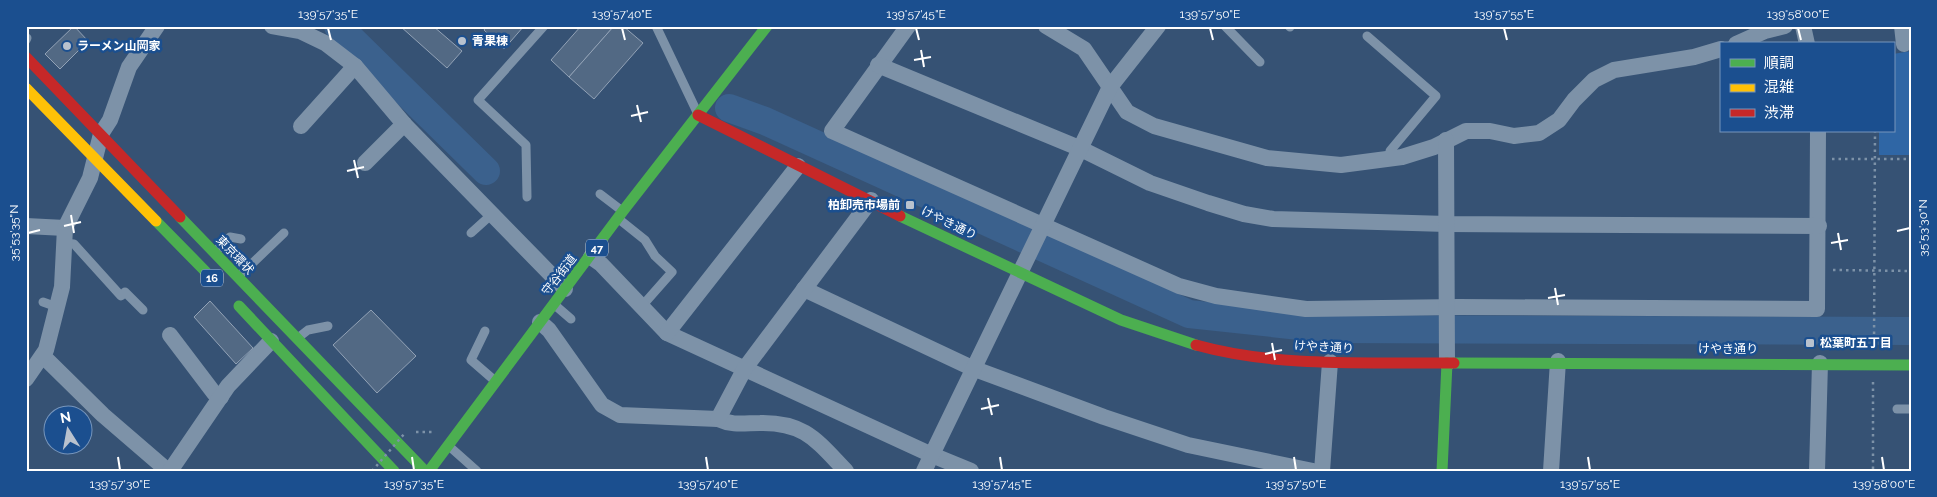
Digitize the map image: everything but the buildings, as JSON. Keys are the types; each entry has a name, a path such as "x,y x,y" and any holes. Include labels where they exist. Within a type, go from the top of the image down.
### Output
{"main road":[{"name":"守谷街道","path":"429,471 621,215 767,26"},
{"name":"東京環状","path":"26,57 424,471"},
{"name":"16","path":"26,88 212,277"},
{"name":"けやき通り","path":"698,115 1018,273 1121,320 1160,335 1208,348 1261,357 1330,362 1447,356 1558,361 1911,365"},
{"name":"16","path":"232,298 394,471"},
{"path":"1442,471 1447,356"}],"street":[{"path":"26,379 43,356 50,305 62,287 64,235 90,178 101,134 110,120 129,68 157,26"},
{"path":"272,26 300,31 325,43 355,66 404,124 565,289"},
{"path":"908,26 832,131 1179,286 1216,296 1306,308 1448,311 1817,310 1819,270 1818,132"},
{"path":"1046,26 1084,49 1127,112 1154,126 1267,158 1342,164 1392,158 1434,147 1466,131 1490,131 1514,136 1539,133 1559,120 1574,100 1594,80 1614,70 1694,57 1720,49"},
{"path":"924,471 1018,273 1110,87 1158,26"},
{"path":"1740,42 1765,31 1785,26"},
{"path":"1803,26 1807,42"},
{"path":"1902,26 1903,44"},
{"path":"878,65 1079,148 1150,183 1244,214 1273,219 1447,224 1819,226"},
{"path":"301,126 355,66"},
{"path":"365,163 404,124"},
{"path":"1446,140 1447,356"},
{"path":"667,332 798,166"},
{"path":"718,418 745,368 871,200"},
{"path":"26,226 46,223 64,235"},
{"path":"591,257 601,264 667,332 932,455 971,471"},
{"path":"804,289 972,368 1104,417 1188,445 1313,471"},
{"path":"540,322 549,330 602,405 628,420 718,418 730,424 763,423 792,426 811,436 846,471"},
{"path":"170,335 214,393 221,397"},
{"path":"43,356 103,415 169,471 228,386 271,341"},
{"path":"1551,471 1558,361"},
{"path":"1322,471 1330,362"},
{"path":"1817,471 1820,363"}],"lane":[{"path":"527,192 526,145 478,100 544,26"},
{"path":"656,26 698,115"},
{"path":"1225,26 1260,62"},
{"path":"1367,36 1436,96 1390,151 1392,158"},
{"path":"600,194 645,240 655,256 672,272 642,306"},
{"path":"472,234 491,214"},
{"path":"237,278 284,233"},
{"path":"64,235 121,296 125,292 142,310"},
{"path":"214,253 230,237 241,239"},
{"path":"554,305 571,320"},
{"path":"296,339 308,330 328,326"},
{"path":"485,331 471,360 496,381"},
{"path":"1897,409 1911,409"},
{"path":"448,445 477,471"}],"path":[{"path":"1873,471 1873,309 1876,232 1875,132"},
{"path":"1818,159 1911,159"},
{"path":"1819,270 1911,270"},
{"path":"372,471 405,433"}],"shaded area":[{"path":"1911,51 1911,155 1879,155 1879,132 1894,132 1894,54"}],"waterway":[{"path":"338,26 486,171"},
{"path":"729,108 765,121 1189,314 1327,329 1911,331"}],"traffic: fast":[{"path":"429,471 623,211 767,26"},
{"path":"900,216 1121,320 1196,345"},
{"path":"180,217 425,471"},
{"path":"156,221 206,272"},
{"path":"239,306 394,471"},
{"path":"1442,471 1447,363"},
{"path":"1454,363 1911,365"}],"traffic: slow":[{"path":"26,88 156,221"}],"traffic: jam":[{"path":"26,57 180,217"},
{"path":"698,115 900,216"},
{"path":"1196,345 1227,352 1291,361 1454,363"}],"place":[{"name":"青果棟","path":"462,41"},
{"name":"ラーメン山岡家","path":"67,46"},
{"name":"柏卸売市場前","path":"910,205"},
{"name":"松葉町五丁目","path":"1810,343"}]}
